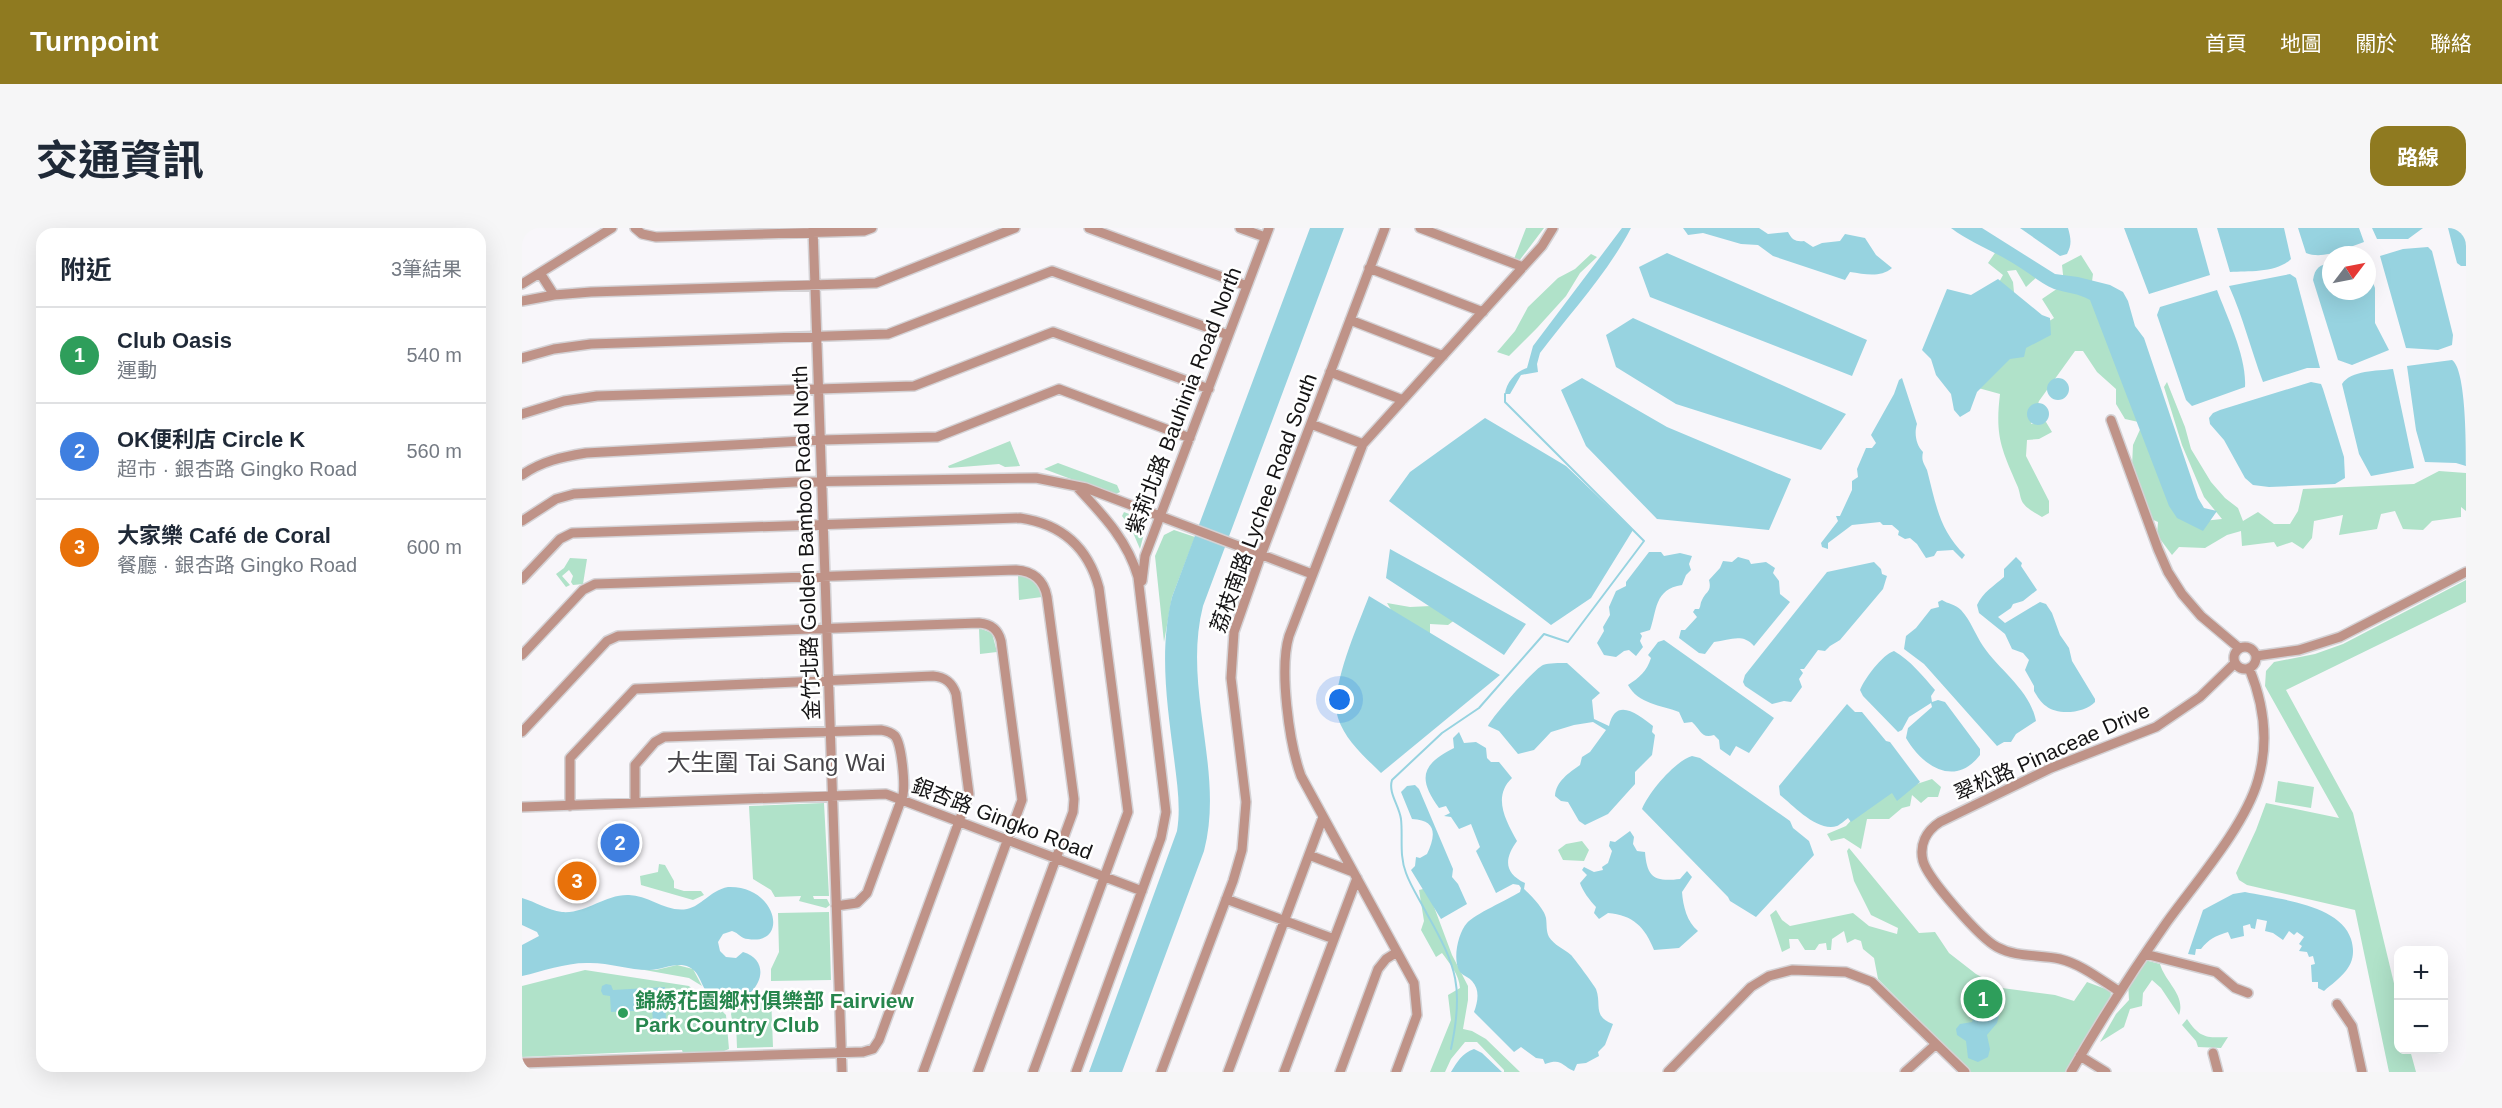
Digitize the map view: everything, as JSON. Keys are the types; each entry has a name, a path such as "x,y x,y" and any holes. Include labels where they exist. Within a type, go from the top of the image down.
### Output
{"street":[{"path":"522,284 612,228"},
{"path":"635,228 648,237 814,230 864,231 872,228"},
{"path":"522,302 554,295 591,292 876,283 1016,228"},
{"path":"1089,228 1247,286"},
{"path":"1240,228 1267,233"},
{"name":"荔枝南路 Lychee Road South","path":"1161,1072 1242,850 1246,818 1245,786 1231,678 1232,648 1239,619 1384,228"},
{"path":"1420,228 1523,267"},
{"path":"1395,1072 1417,1015 1414,983 1301,776 1296,759 1284,664 1286,645 1363,444 1542,246 1553,228"},
{"name":"金竹北路 Golden Bamboo Road North","path":"814,230 842,1072"},
{"name":"紫荊北路 Bauhinia Road North","path":"1141,589 1145,556 1267,233"},
{"path":"1370,268 1483,312"},
{"path":"522,358 554,349 591,344 888,334 1052,271 1228,335"},
{"path":"540,273 554,295"},
{"path":"1350,320 1443,356"},
{"path":"522,414 564,401 597,396 914,386 1053,332 1209,388"},
{"path":"1330,372 1403,399"},
{"path":"522,475 537,464 586,453 820,440 937,437 1059,389 1190,438"},
{"path":"2111,420 2168,572 2182,594 2201,616 2239,648 2248,647 2256,656 2255,663 2249,668 2241,668 2235,663 2235,655 2239,648"},
{"path":"1311,424 1363,444"},
{"path":"522,520 555,499 574,494 796,482 1023,477 1076,485 1312,574"},
{"path":"1076,485 1122,538 1135,565 1141,589 1166,812 1161,838 1076,1072"},
{"path":"522,579 560,539 572,533 1020,518 1052,525 1078,544 1088,558 1099,588 1127,805 1126,818 1034,1072"},
{"path":"522,655 589,586 825,575 1016,570 1034,574 1041,580 1047,597 1074,799 1073,812 978,1072"},
{"path":"2256,656 2300,650 2340,637 2466,572"},
{"path":"522,732 612,637 979,623 996,630 1001,641 1022,800 923,1072"},
{"name":"翠松路 Pinaceae Drive","path":"2120,992 2068,962 2010,953 1986,940 1927,870 1922,854 1924,842 1930,830 1940,822 2051,768 2140,735 2171,718 2200,697 2235,663"},
{"path":"2071,1072 2145,954 2241,819 2253,795 2262,762 2264,728 2261,703 2249,668"},
{"path":"522,1063 867,1052 878,1044 969,794 956,694 945,679 933,676 635,689 570,758 570,806"},
{"path":"635,803 635,765 661,738 881,730 893,734 898,741 902,768 904,785 901,800 867,893 857,903 836,906"},
{"name":"銀杏路 Gingko Road","path":"522,807 883,794 1142,891"},
{"path":"1228,1072 1323,817"},
{"path":"1309,855 1355,875"},
{"path":"1284,1072 1334,939 1355,875"},
{"path":"1226,898 1334,939"},
{"path":"1340,1072 1378,969 1386,959 1397,952"},
{"path":"2145,954 2216,972 2235,988 2248,993"},
{"path":"1668,1072 1752,987 1769,976 1792,970 1846,972 1865,978 1879,987 1935,1045 1965,1072"},
{"path":"2337,1004 2352,1026 2362,1072"},
{"path":"1905,1072 1935,1045"},
{"path":"2213,1053 2218,1072"},
{"path":"2080,1056 2106,1072"}],"green space":[{"path":"1526,228 1544,228 1519,261 1514,259"},
{"path":"1997,250 2040,274 2026,287 2016,270 2007,271 2013,282 2015,302 1997,286 2003,275 1988,263"},
{"path":"1591,254 1597,257 1580,273 1566,296 1537,328 1509,356 1497,352 1515,331 1528,307 1558,278 1575,269"},
{"path":"2081,255 2093,274 2091,289 2203,521 2222,519 2204,497 2182,445 2164,387 2167,382 2191,449 2211,482 2225,498 2238,508 2243,521 2258,512 2274,524 2290,524 2298,511 2303,489 2414,484 2439,471 2466,473 2466,511 2461,507 2461,517 2432,521 2423,530 2403,529 2395,511 2381,514 2377,529 2339,535 2343,515 2314,521 2312,538 2303,549 2292,542 2277,547 2274,542 2242,546 2241,531 2227,535 2205,548 2179,547 2172,555 2157,535 2158,522 2149,518 2132,466 2133,445 2143,423 2125,419 2116,404 2116,389 2097,372 2083,351 2075,351 2039,401 2031,424 2046,422 2052,432 2039,439 2027,440 2026,456 2049,501 2049,513 2042,517 2032,511 2022,501 2001,441 1998,421 2000,394 1971,386 2032,332 2054,318 2042,299 2064,284 2062,265"},
{"path":"1010,441 1020,466 1005,467 999,464 949,468 948,466"},
{"path":"1058,463 1117,485 1120,492 1114,495 1044,469"},
{"path":"1124,512 1142,519 1146,526 1140,549 1131,528 1122,516"},
{"path":"1174,530 1195,537 1172,597 1164,642 1155,556 1164,535"},
{"path":"570,558 587,559 583,584 573,585 571,582 573,576 569,570 562,576 570,585 566,587 556,574 564,568"},
{"path":"1018,575 1034,582 1042,597 1019,600"},
{"path":"2466,580 2466,602 2286,690 2353,813 2394,983 2394,1054 2411,1054 2416,1072 2389,1072 2355,910 2247,885 2239,880 2236,873 2266,803 2339,818 2265,686 2266,671 2274,662 2315,654 2343,644"},
{"path":"1387,603 1410,607 1451,605 1467,611 1448,625 1430,624 1430,643 1405,633"},
{"path":"979,628 992,633 997,652 980,654"},
{"path":"1932,779 1941,787 1938,797 1928,797 1921,803 1912,795 1910,806 1902,808 1889,819 1867,819 1861,849 1844,838 1831,841 1827,834 1846,826 1865,805 1877,797"},
{"path":"2278,781 2314,787 2311,808 2275,802"},
{"path":"824,803 829,896 813,896 814,899 827,899 830,905 826,908 799,901 801,896 775,897 771,890 753,879 749,806"},
{"path":"1582,841 1589,850 1584,861 1563,860 1558,850 1566,844"},
{"path":"1849,848 1919,933 1935,932 1949,953 1976,974 2002,988 2055,995 2074,1001 2087,982 2111,991 2110,1005 2065,1072 1970,1072 1878,979 1874,958 1863,949 1861,941 1855,939 1847,943 1844,931 1832,939 1831,950 1827,950 1826,943 1819,944 1815,950 1805,950 1798,939 1789,939 1790,948 1782,952 1770,915 1776,910 1782,920 1790,926 1853,913 1869,926 1897,934 1898,928 1871,915 1854,881 1847,851"},
{"path":"659,864 665,865 674,881 674,888 684,891 701,891 704,895 693,900 641,885 640,876 658,872"},
{"path":"1427,888 1452,955 1468,986 1463,1029 1486,1039 1520,1072 1504,1072 1477,1042 1465,1042 1451,1059 1445,1072 1430,1072 1451,1020 1448,995 1460,988 1451,965 1442,953 1436,957 1421,930 1424,921 1419,890"},
{"path":"829,912 831,980 771,981 771,969 779,952 778,913"},
{"path":"2141,959 2160,964 2180,1001 2179,1015 2161,988 2152,980 2143,993 2142,1006 2130,1009 2124,1027 2100,1042 2116,1014 2129,1000 2128,982"},
{"path":"677,965 693,969 702,986 689,978 639,969 656,970"},
{"name":"錦綉花園鄉村俱樂部 Fairview Park Country Club","path":"585,970 689,986 706,1003 719,1008 726,1015 729,1049 717,1054 684,1056 682,1050 522,1057 522,986"},
{"path":"758,995 771,995 773,1047 737,1048 736,1023 732,1020 731,1014 735,1003 752,1000"},
{"path":"2187,1019 2204,1036 2228,1037 2221,1048 2198,1047 2196,1041 2182,1025"}],"water":[{"path":"1310,228 1344,228 1203,606 1198,637 1197,668 1210,791 1209,821 1204,851 1122,1072 1089,1072 1177,831 1178,795 1165,657 1172,597"},
{"path":"1622,228 1631,228 1600,277 1540,353 1537,364 1538,372 1521,375 1510,394 1505,394 1512,378 1527,368 1533,346"},
{"path":"1683,228 1759,228 1768,234 1788,232 1794,240 1804,241 1813,247 1822,243 1840,241 1845,234 1865,238 1876,255 1892,268 1877,274 1850,272 1845,280 1773,256 1758,245 1741,244 1703,233 1688,235"},
{"path":"1951,228 1982,228 2055,274 2110,285 2123,292 2135,326 2144,338 2198,498 2204,508 2217,511 2203,531 2177,518 2169,506 2090,300 2049,287 2011,262"},
{"path":"2020,228 2068,228 2071,241 2067,254 2060,256"},
{"path":"2124,228 2197,228 2210,275 2149,294"},
{"path":"2217,228 2284,228 2291,259 2271,269 2230,272"},
{"path":"2298,228 2359,228 2364,242 2352,246 2322,246 2322,255 2320,255 2306,253"},
{"path":"2372,228 2423,228 2408,239 2377,239"},
{"path":"2448,228 2466,228 2466,266 2457,263"},
{"path":"2428,247 2432,251 2453,335 2452,345 2438,350 2406,348 2380,256 2403,249"},
{"path":"1667,253 1867,340 1852,376 1650,297 1639,267"},
{"path":"2322,266 2322,300 2375,300 2375,323 2389,350 2352,365 2338,360 2313,280 2318,268"},
{"path":"2290,274 2296,278 2320,368 2307,368 2263,382 2229,286"},
{"path":"1998,279 2042,315 2050,318 2051,335 2026,348 2024,357 2010,359 1977,392 1970,411 1960,417 1954,410 1951,394 1936,375 1931,359 1922,350 1947,289 1971,295"},
{"path":"2217,290 2240,350 2245,387 2192,406 2186,400 2157,315 2160,307"},
{"path":"1633,318 1846,414 1821,450 1676,404 1616,367 1606,335"},
{"path":"2452,360 2457,366 2463,392 2466,466 2456,463 2425,462 2416,430 2407,366"},
{"path":"2393,369 2414,468 2371,476 2359,454 2342,384 2346,379 2358,374"},
{"path":"1582,378 1667,427 1791,479 1769,530 1657,519 1586,446 1561,390"},
{"path":"1902,378 1917,424 1916,439 1923,452 1923,460 1936,505 1949,536 1965,555 1962,559 1953,550 1937,551 1934,556 1926,558 1910,538 1905,539 1898,535 1899,531 1892,525 1883,525 1880,522 1852,525 1828,543 1828,549 1822,547 1821,543 1838,521 1836,516 1840,516 1852,490 1852,481 1858,477 1857,469 1866,448 1872,448 1876,443 1871,435"},
{"path":"2058,378 2066,381 2069,389 2066,397 2058,400 2050,397 2047,389 2050,381"},
{"path":"2311,382 2321,384 2323,389 2344,457 2345,478 2335,484 2269,487 2253,485 2245,478 2224,440 2210,424 2209,418 2220,410"},
{"path":"2038,403 2046,406 2049,414 2046,422 2038,425 2030,422 2027,414 2030,406"},
{"path":"1485,418 1566,466 1633,530 1591,598 1551,625 1389,501 1410,472"},
{"path":"1390,549 1526,624 1504,655 1386,578"},
{"path":"1649,552 1661,552 1664,556 1680,553 1692,556 1689,564 1691,570 1682,585 1673,587 1661,596 1650,630 1640,633 1643,647 1636,656 1629,650 1616,657 1604,655 1597,643 1610,615 1609,607 1616,591 1626,586 1626,582"},
{"path":"1738,557 1749,560 1751,564 1766,562 1775,568 1773,573 1779,581 1780,594 1790,602 1754,646 1741,638 1731,639 1714,642 1705,654 1699,653 1679,638 1681,630 1685,630 1697,617 1693,612 1699,609 1709,589 1709,580 1723,561 1732,562"},
{"path":"2016,557 2022,563 2021,566 2037,590 2023,601 2013,604 1998,617 2005,623 2040,602 2046,604 2060,635 2069,648 2072,661 2095,699 2091,706 2085,709 2064,712 2044,705 2034,691 2034,686 2025,670 2029,660 2023,653 2012,649 2005,634 1979,613 1977,605 1979,600 2004,577 2004,569"},
{"path":"1874,562 1881,569 1882,574 1887,576 1883,589 1840,640 1825,651 1818,650 1804,669 1800,669 1803,673 1799,679 1802,687 1791,702 1772,704 1745,686 1743,682 1745,675 1827,572"},
{"path":"1369,596 1500,675 1381,773 1345,734 1338,718 1336,705 1346,657"},
{"path":"1942,600 1961,610 1983,646 2021,690 2033,710 2036,721 2016,734 2011,742 2004,742 1997,746 1924,664 1904,649 1906,636 1916,628 1931,609 1939,607 1938,602"},
{"path":"1664,640 1774,718 1749,753 1736,746 1730,756 1720,749 1719,740 1714,735 1704,735 1692,722 1684,723 1679,712 1650,703 1632,691 1628,685 1645,670 1651,658 1648,655 1658,642"},
{"path":"1894,651 1926,679 1935,690 1931,696 1932,702 1938,700 1945,702 1980,749 1980,755 1970,765 1950,772 1940,769 1921,757 1906,738 1908,728 1932,707 1931,703 1909,717 1902,730 1898,732 1863,696 1860,690 1870,673 1884,657"},
{"path":"1567,663 1600,693 1592,700 1594,719 1609,726 1612,717 1617,712 1628,711 1653,726 1652,732 1655,735 1652,755 1635,772 1635,784 1608,814 1585,825 1579,821 1568,802 1561,801 1555,796 1556,791 1564,778 1580,765 1582,757 1590,752 1606,730 1593,722 1574,725 1551,732 1534,750 1518,754 1499,731 1488,726 1538,668 1548,664"},
{"path":"1847,704 1855,712 1862,712 1886,741 1890,742 1920,782 1897,801 1892,793 1851,822 1848,818 1838,825 1829,827 1814,822 1799,811 1780,795 1779,786"},
{"path":"1459,732 1464,743 1476,742 1486,748 1487,758 1491,762 1499,762 1512,778 1506,785 1502,801 1505,817 1517,841 1508,860 1510,870 1513,875 1525,883 1524,889 1543,911 1549,937 1571,955 1596,989 1600,1014 1606,1021 1613,1024 1605,1045 1598,1052 1599,1056 1586,1063 1577,1064 1574,1071 1559,1062 1545,1064 1543,1059 1536,1058 1521,1047 1514,1052 1474,1012 1477,1000 1475,984 1460,972 1458,967 1457,947 1467,923 1520,892 1521,888 1513,884 1496,893 1476,851 1480,847 1471,824 1459,829 1451,817 1444,816 1450,813 1446,806 1439,808 1428,788 1426,773 1429,766 1454,748 1453,738"},
{"path":"1692,756 1700,758 1790,821 1793,828 1809,841 1814,855 1756,917 1730,901 1642,809 1663,778 1678,764"},
{"path":"1415,785 1419,789 1453,869 1452,877 1458,884 1467,904 1441,919 1411,870 1415,866 1416,857 1420,858 1427,854 1433,835 1426,822 1412,819 1401,792 1407,786"},
{"path":"1630,831 1637,851 1645,852 1650,873 1658,879 1680,879 1687,871 1692,877 1682,892 1688,918 1698,931 1679,948 1654,950 1642,929 1624,916 1608,913 1599,919 1594,913 1596,907 1581,886 1580,883 1587,875 1582,870 1584,867 1594,872 1603,870 1602,867 1608,863 1612,851 1609,846 1610,841 1615,842"},
{"path":"728,887 745,889 758,895 767,904 773,925 769,934 761,939 746,939 732,931 723,934 718,942 720,951 726,957 736,958 743,952 753,957 759,964 759,981 754,989 738,1000 718,1000 712,997 694,971 684,965 649,970 581,963 522,976 522,945 539,936 537,932 522,925 522,898 551,910 571,912 612,898 629,895 680,910 697,905"},
{"path":"2245,892 2306,905 2334,918 2345,927 2351,939 2353,956 2347,969 2324,991 2318,988 2318,982 2312,982 2311,965 2315,964 2313,956 2309,957 2307,952 2299,951 2302,946 2299,944 2304,937 2297,932 2294,935 2289,931 2283,940 2265,931 2267,921 2257,919 2255,929 2251,928 2250,924 2243,926 2244,936 2231,939 2228,932 2213,938 2201,949 2196,949 2195,955 2188,954 2203,910 2233,894"},
{"path":"611,985 613,990 665,987 666,1021 653,1021 652,1010 611,1012 610,996 603,995 601,991 602,986"},
{"path":"1983,1005 1994,1007 1999,1016 1997,1023 1987,1035 1990,1049 1988,1057 1978,1062 1968,1058 1966,1041 1957,1035 1956,1029 1960,1024 1972,1022 1977,1010"},
{"path":"1474,1049 1482,1053 1502,1072 1451,1072 1463,1055"}],"waterway":[{"path":"1451,1049 1457,1010 1455,978 1445,949 1406,873 1402,853 1401,819 1391,790 1392,780 1442,733 1479,708 1544,634 1568,642 1644,541 1505,402 1505,394"}],"place":[{"name":"OK便利店 Circle K","path":"620,843"},
{"name":"大家樂 Café de Coral","path":"577,881"},
{"name":"Club Oasis","path":"1983,999"},
{"name":"錦綉花園鄉村俱樂部 Fairview Park Country Club","path":"623,1013"}],"district":[{"name":"大生圍 Tai Sang Wai","path":"776,763"}]}
